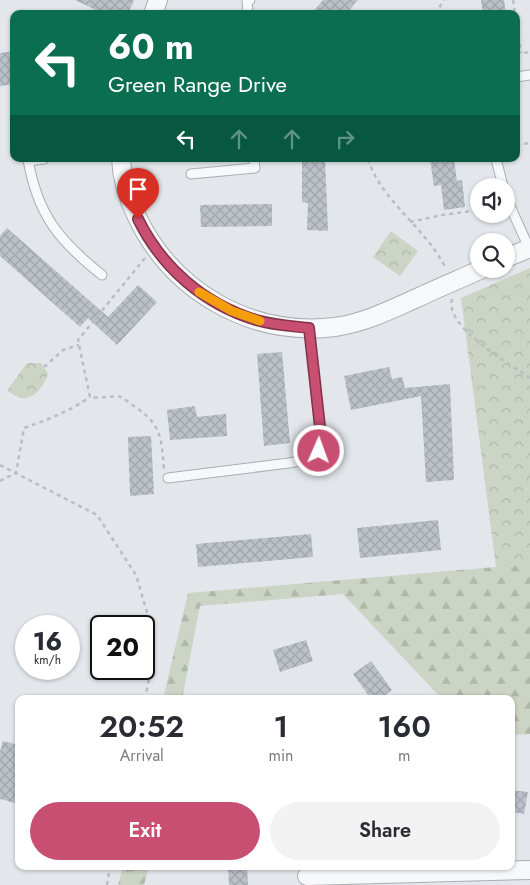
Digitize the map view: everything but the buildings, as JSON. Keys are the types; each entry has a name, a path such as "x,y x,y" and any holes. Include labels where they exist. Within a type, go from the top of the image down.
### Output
{"street":[{"path":"121,162 124,182 132,207 154,248 170,267 189,285 210,299 258,320 283,326 309,328 335,326 380,314 470,274"},
{"path":"515,254 529,248"},
{"path":"307,876 530,870"}],"lane":[{"path":"28,162 37,199 52,226 75,254 102,275"},
{"path":"191,174 255,168 254,162"},
{"path":"497,162 501,178"},
{"path":"515,217 529,248"},
{"path":"168,478 289,463 305,460 319,451 321,436 309,328"}],"path":[{"path":"520,46 521,53 530,52"},
{"path":"410,222 470,211"},
{"path":"90,397 78,340 154,248"},
{"path":"44,367 63,350 79,345"},
{"path":"16,474 24,428 77,406 90,397 120,397 143,412 153,422 160,435 165,478 168,478"},
{"path":"0,465 97,515 136,576 151,626 153,658 146,695"},
{"path":"0,480 16,474"},
{"path":"106,885 109,870"}],"green space":[{"path":"391,231 418,251 400,276 373,257"},
{"path":"530,268 530,564 496,567 461,298 507,278 515,278 515,275"},
{"path":"27,363 41,363 48,374 42,387 35,394 22,398 7,391"},
{"path":"530,564 530,734 515,735 515,695 438,695 343,594 200,606 183,695 164,695 188,593"},
{"path":"122,870 148,870 144,885 118,885"}],"slow traffic":[{"path":"199,292 232,311 260,321"}],"route":[{"path":"138,219 158,253 170,267 189,285 210,299 232,311 258,320 283,326 309,328 321,436 319,451"}]}
